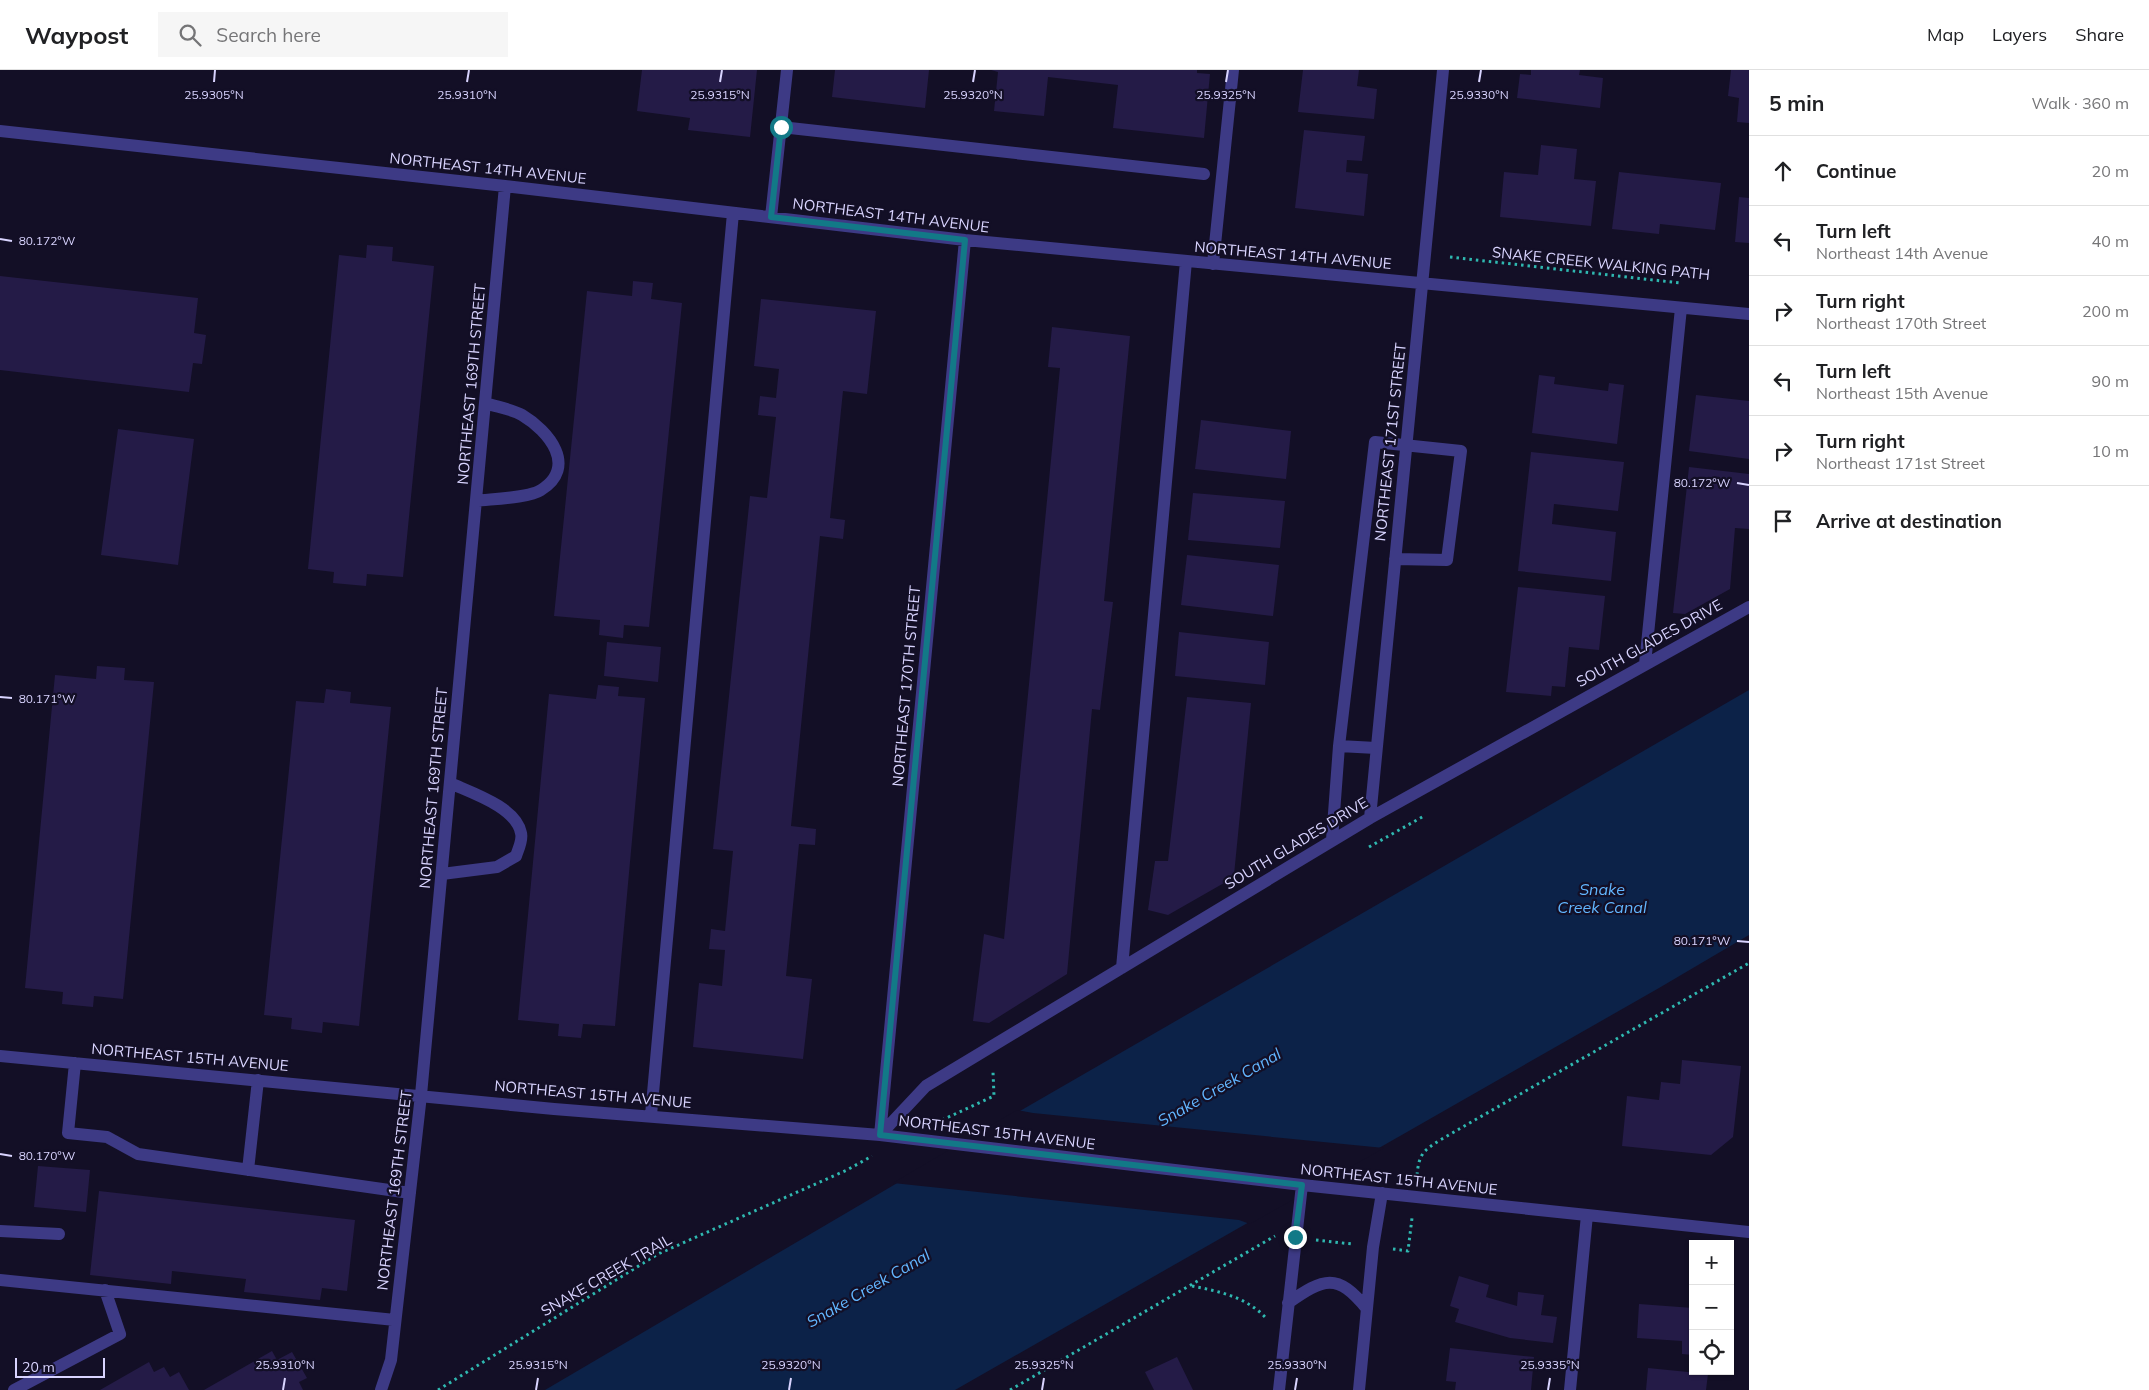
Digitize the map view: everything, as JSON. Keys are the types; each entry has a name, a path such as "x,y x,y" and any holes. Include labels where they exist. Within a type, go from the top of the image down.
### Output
{"street":[{"path":"771,217 787,70"},
{"path":"1213,264 1233,70"},
{"name":"NORTHEAST 171ST STREET","path":"1370,818 1443,70"},
{"path":"781,127 1204,174"},
{"name":"NORTHEAST 14TH AVENUE","path":"0,131 505,186 965,240 1749,314"},
{"name":"NORTHEAST 169TH STREET","path":"380,1390 390,1360 421,1095 505,186"},
{"path":"651,1115 733,213"},
{"name":"NORTHEAST 170TH STREET","path":"880,1135 965,240"},
{"path":"1122,968 1186,261"},
{"path":"1645,664 1681,308"},
{"path":"476,501 507,498 540,491 554,478 559,462 555,446 544,432 521,415 486,403"},
{"path":"1332,840 1339,746 1375,442 1461,451 1447,560 1396,559"},
{"name":"SOUTH GLADES DRIVE","path":"880,1135 926,1086 1332,840 1749,606"},
{"path":"1339,746 1376,748"},
{"path":"442,874 497,867 516,856 522,835 516,821 506,812 488,800 450,783"},
{"name":"NORTHEAST 15TH AVENUE","path":"0,1056 554,1108 880,1135 1328,1188 1749,1232"},
{"path":"76,1063 68,1133 108,1137 138,1154 410,1193"},
{"path":"248,1170 258,1080"},
{"path":"1279,1390 1302,1185"},
{"path":"1359,1390 1373,1246 1382,1193"},
{"path":"1570,1390 1587,1215"},
{"path":"0,1231 59,1234"},
{"path":"0,1280 395,1320"},
{"path":"1288,1303 1317,1285 1329,1283 1340,1284 1353,1291 1367,1309"},
{"path":"14,1390 120,1334 105,1290"}],"path":[{"name":"SNAKE CREEK WALKING PATH","path":"1450,257 1682,283"},
{"path":"1418,1161 1424,1150 1440,1140 1749,963"},
{"name":"SNAKE CREEK TRAIL","path":"438,1390 658,1254 847,1170"},
{"path":"1010,1390 1256,1249 1273,1236"},
{"path":"1191,1286 1215,1291 1255,1307"}],"water":[{"name":"Snake Creek Canal","path":"1749,690 1749,935 1659,988 955,1390 545,1390 1013,1115"}],"pier":[{"path":"1017,1110 1384,1148 1250,1224 1239,1220 893,1183"}],"building":[{"path":"642,70 757,70 750,137 688,130 690,118 637,111"},
{"path":"835,70 929,70 925,108 832,97"},
{"path":"991,70 1197,70 1197,73 1210,74 1204,138 1113,128 1118,85 1048,77 1044,116 994,111 998,72"},
{"path":"1303,70 1359,70 1357,86 1377,89 1374,119 1298,112"},
{"path":"1531,70 1580,70 1579,75 1603,78 1600,108 1517,98 1520,74 1531,75"},
{"path":"1731,70 1749,70 1749,123 1737,122 1739,98 1728,96"},
{"path":"1304,130 1365,136 1362,161 1347,160 1346,172 1368,174 1364,216 1295,208"},
{"path":"1541,145 1577,149 1574,179 1596,181 1591,226 1500,217 1504,172 1538,175"},
{"path":"1619,172 1721,183 1715,230 1660,224 1659,234 1612,229"},
{"path":"1739,197 1749,198 1749,243 1735,242"},
{"path":"367,245 393,247 392,261 434,266 403,577 367,574 366,586 333,583 334,572 308,569 339,255 366,258"},
{"path":"0,276 198,298 194,333 206,335 202,364 193,363 189,392 0,370"},
{"path":"633,281 653,283 651,299 682,303 649,627 624,625 623,638 599,635 600,620 554,616 587,291 632,296"},
{"path":"761,299 876,311 867,394 843,391 830,518 845,520 843,539 820,536 791,826 816,829 815,845 799,844 786,976 812,979 803,1059 693,1047 699,983 722,986 725,950 709,949 711,929 725,931 733,851 713,849 750,496 767,498 776,417 758,415 760,396 776,398 779,369 754,366"},
{"path":"1052,327 1130,336 1104,601 1113,602 1100,710 1092,709 1067,974 989,1023 973,1021 984,934 1004,939 1060,368 1048,367"},
{"path":"1539,375 1555,377 1554,384 1608,391 1609,383 1624,385 1617,444 1532,433"},
{"path":"1696,395 1749,401 1749,459 1689,451"},
{"path":"1201,420 1291,431 1286,479 1195,469"},
{"path":"118,429 194,439 178,565 101,555"},
{"path":"1531,452 1624,462 1618,511 1554,504 1552,524 1616,532 1611,581 1518,571"},
{"path":"1689,467 1749,474 1749,529 1735,528 1730,589 1685,614 1673,613"},
{"path":"1193,493 1285,501 1280,548 1188,540"},
{"path":"1187,555 1279,565 1273,616 1181,605"},
{"path":"1518,587 1605,596 1599,650 1569,647 1565,687 1552,686 1551,696 1506,692"},
{"path":"1179,632 1269,642 1265,685 1175,676"},
{"path":"607,642 661,647 658,682 604,676"},
{"path":"97,666 125,668 124,680 154,682 123,999 94,996 93,1007 62,1004 63,992 25,988 55,675 96,679"},
{"path":"598,685 619,687 618,696 645,698 615,1026 583,1024 581,1038 558,1036 559,1024 518,1020 549,694 596,699"},
{"path":"326,689 351,692 350,703 391,707 359,1026 323,1022 322,1033 291,1029 292,1018 264,1015 296,701 324,703"},
{"path":"1187,697 1251,703 1233,885 1224,883 1168,915 1148,910 1155,861 1168,861"},
{"path":"1682,1060 1741,1066 1733,1137 1711,1155 1622,1146 1627,1096 1659,1100 1661,1082 1680,1084"},
{"path":"38,1166 90,1170 86,1212 34,1207"},
{"path":"99,1191 355,1220 347,1291 322,1288 320,1300 244,1292 246,1279 172,1271 171,1284 90,1275"},
{"path":"1459,1276 1489,1285 1486,1297 1517,1306 1518,1292 1544,1295 1541,1315 1557,1317 1553,1343 1510,1338 1455,1322 1459,1309 1450,1306"},
{"path":"1639,1304 1689,1308 1689,1355 1682,1354 1682,1341 1637,1338"},
{"path":"1450,1348 1534,1357 1531,1390 1455,1390 1456,1382 1446,1381"},
{"path":"272,1351 277,1360 292,1352 307,1378 299,1382 303,1390 204,1390"},
{"path":"1177,1357 1193,1390 1154,1390 1145,1372"},
{"path":"149,1362 154,1372 164,1367 170,1377 179,1372 189,1390 100,1390"},
{"path":"1648,1368 1689,1372 1689,1375 1708,1375 1706,1390 1646,1390"}],"route":[{"path":"781,127 771,217 965,240 880,1135 1302,1185 1295,1237"}]}
